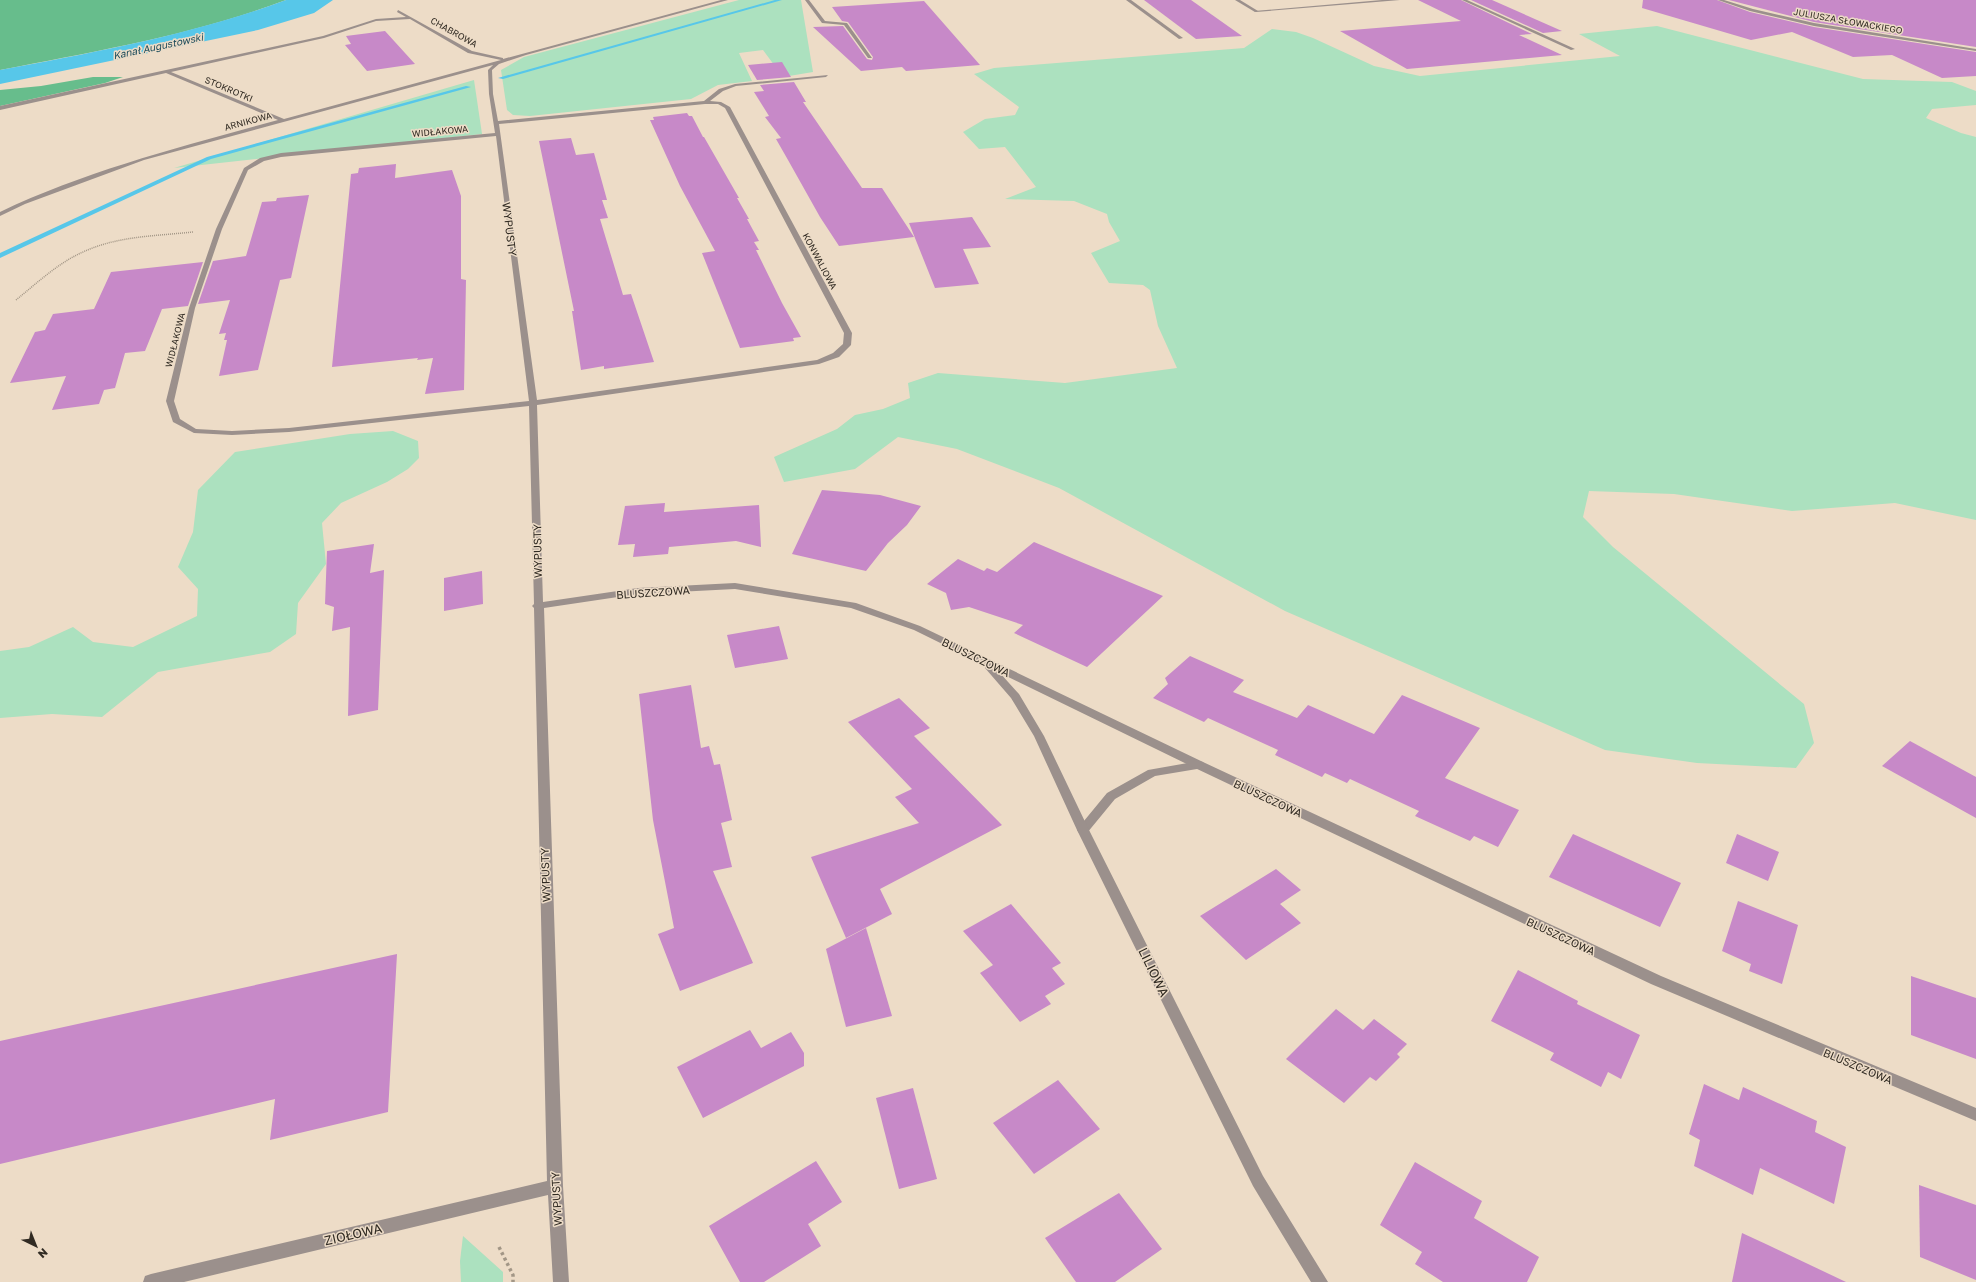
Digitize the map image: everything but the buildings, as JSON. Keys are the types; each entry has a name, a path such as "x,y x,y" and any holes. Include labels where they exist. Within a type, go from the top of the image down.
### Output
{"street":[{"name":"WYPUSTY","path":"561,1282 555,1186 537,606 533,403 498,134 491,94 490,70 505,60 726,0"},
{"path":"807,0 824,22 845,24 870,57"},
{"path":"1128,0 1181,38"},
{"path":"1237,0 1256,11 1398,0"},
{"path":"1464,0 1573,49"},
{"name":"JULIUSZA SŁOWACKIEGO","path":"1720,0 1763,13 1819,25 1976,50"},
{"name":"CHABROWA","path":"398,11 470,52 505,60"},
{"path":"0,108 324,37 376,20 412,18"},
{"name":"ARNIKOWA","path":"0,214 23,203 142,160 505,60"},
{"name":"STOKROTKI","path":"167,72 286,120"},
{"path":"705,102 721,90 735,85 826,76"},
{"name":"KONWALIOWA","path":"496,123 705,102 719,103 727,107 848,333 847,345 836,354 819,362 533,403"},
{"name":"WIDŁAKOWA","path":"498,134 288,154 262,158 246,169 219,229 192,308 170,400 176,420 194,431 232,433 289,430 533,403"},
{"name":"BLUSZCZOWA","path":"537,606 638,591 735,586 853,605 917,628 1199,765 1656,980 1976,1115"},
{"name":"LILIOWA","path":"987,663 1015,696 1039,736 1083,830 1258,1182 1320,1282"},
{"path":"1083,830 1111,796 1152,773 1199,765"},
{"name":"ZIOŁOWA","path":"151,1282 555,1186"}],"path":[{"path":"16,300 45,276 82,252 106,244 135,238 219,229"},
{"path":"499,1247 513,1275 513,1282"}],"green space":[{"path":"0,0 286,0 180,33 0,70"},
{"path":"739,0 801,0 813,72 783,77 763,50 739,53 752,81 718,85 691,99 530,116 513,115 507,110 501,70 524,57"},
{"path":"1657,26 1863,79 1952,82 1976,91 1976,105 1932,109 1926,118 1961,133 1976,137 1976,520 1895,503 1792,511 1674,494 1589,491 1583,517 1613,547 1804,704 1814,743 1796,768 1697,763 1605,750 1285,611 1059,488 957,449 898,437 855,469 784,482 774,457 837,429 855,415 883,409 910,398 908,383 938,373 1065,383 1177,368 1158,326 1150,290 1143,285 1109,283 1091,253 1120,241 1109,222 1107,214 1074,201 1005,199 1036,187 1005,147 979,149 963,132 985,119 1015,115 1019,107 974,74 994,68 1244,48 1272,29 1296,32 1313,38 1374,66 1420,76 1620,56 1579,34"},
{"path":"93,77 123,77 105,83 0,106 0,90 41,86"},
{"path":"474,80 482,134 174,168"},
{"path":"393,431 418,441 419,458 408,469 387,482 341,503 322,523 326,564 298,603 296,634 270,652 158,672 102,717 52,714 0,718 0,651 29,647 73,627 93,642 133,647 197,616 198,589 178,567 193,532 198,490 235,452 350,434"},
{"path":"463,1236 503,1272 503,1282 461,1282 460,1261"}],"water":[{"name":"Kanał Augustowski","path":"286,0 333,0 314,13 258,30 0,84 0,70 144,41 216,23"}],"waterway":[{"path":"501,78 780,0"},
{"path":"0,256 209,158 468,87"}]}
